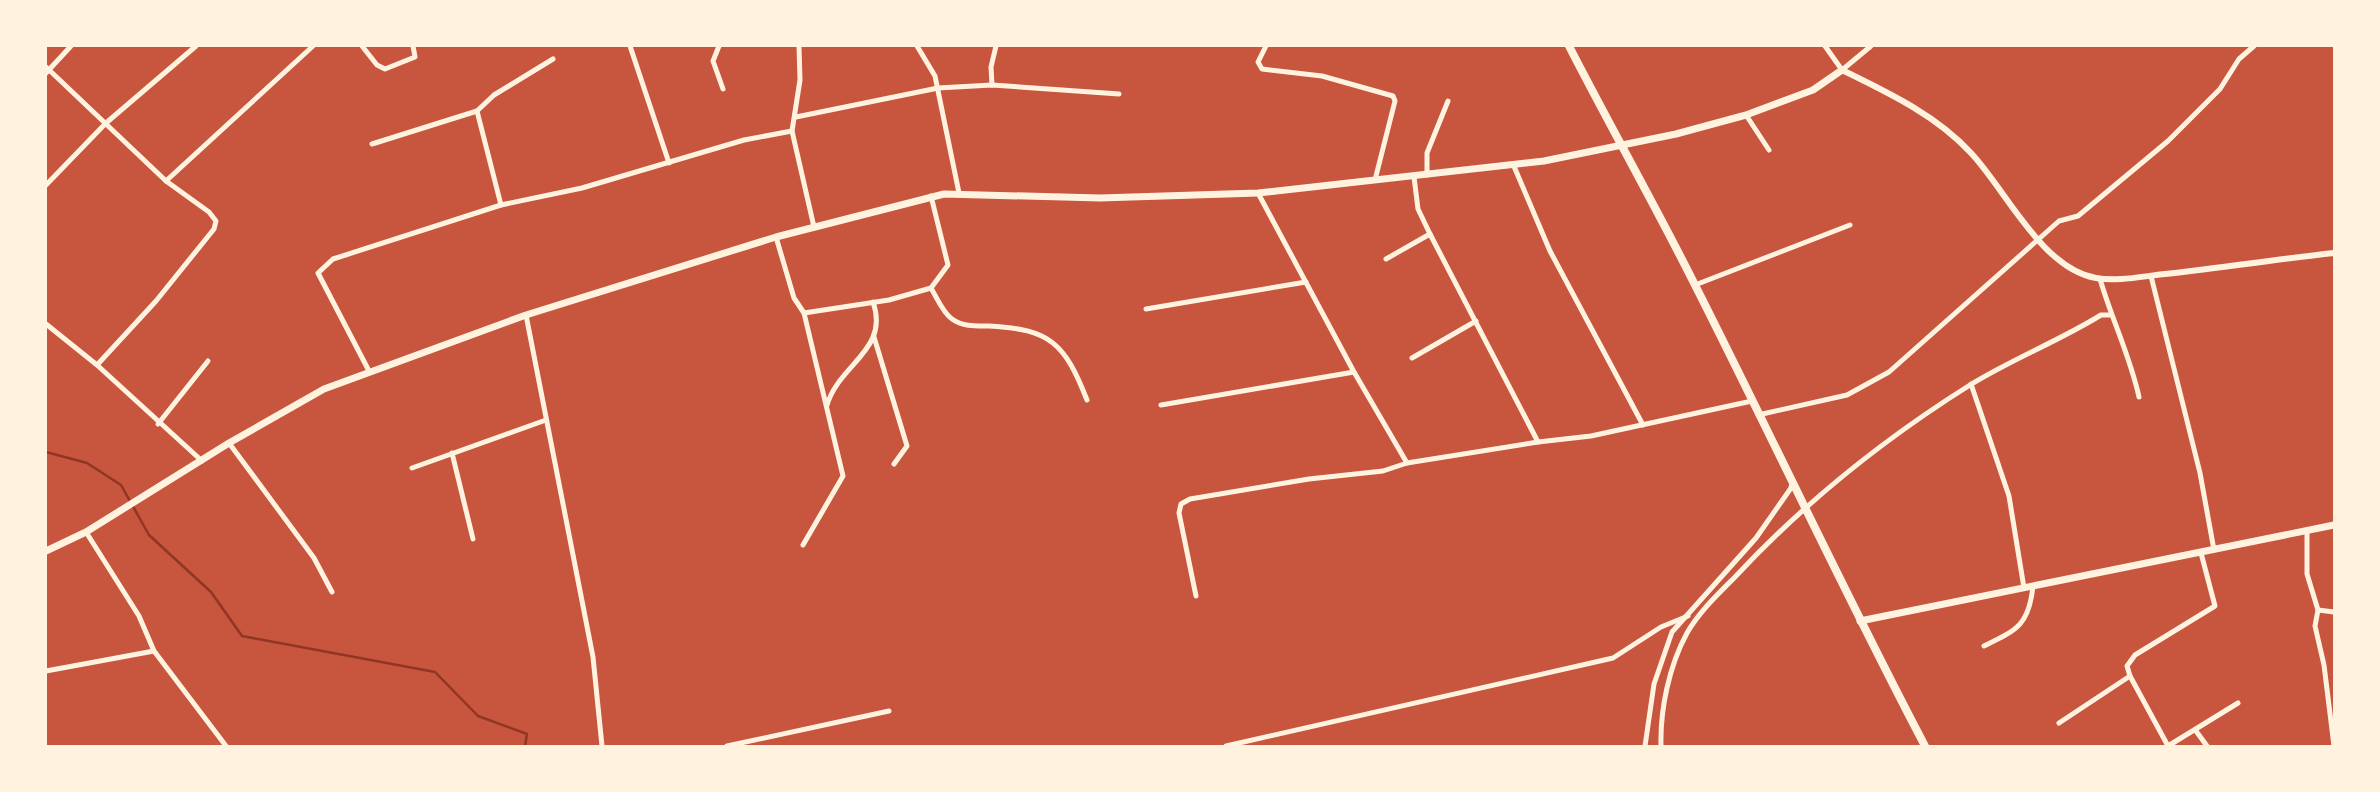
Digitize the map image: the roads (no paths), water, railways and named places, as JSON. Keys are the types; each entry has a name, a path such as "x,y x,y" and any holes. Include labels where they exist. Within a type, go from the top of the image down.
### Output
{"main road":[{"path":"1569,46 1695,285 1925,747"},
{"path":"46,551 86,532 229,443 324,389 526,315 776,237 931,196 959,193 1100,198 1258,193 1427,176 1513,164 1620,145 1746,115 1813,90 1842,70"},
{"path":"1860,621 2334,525"}],"street":[{"path":"71,46 46,70 166,181 213,216 216,224 156,301 97,365"},
{"path":"46,185 106,123 196,46"},
{"path":"166,181 313,46"},
{"path":"362,46 377,65 385,69 415,57 414,46"},
{"path":"630,46 669,163"},
{"path":"719,46 713,61 723,89"},
{"path":"799,46 800,80 792,131 814,227"},
{"path":"917,46 935,76 959,193"},
{"path":"992,85 991,67 996,46"},
{"path":"1266,46 1258,66 1322,76 1393,96 1395,101 1375,181"},
{"path":"1825,46 1842,70 1923,113 1970,152 2040,240 2068,267 2100,279 2151,276 2334,253"},
{"path":"1842,70 1871,46"},
{"path":"1758,415 1847,395 1889,372 2059,221 2078,216 2168,141 2220,89 2239,59 2254,46"},
{"path":"372,144 477,111 494,95 553,59"},
{"path":"796,117 938,88 992,85 1119,94"},
{"path":"1427,176 1427,153 1448,101"},
{"path":"477,111 501,205"},
{"path":"1746,115 1769,150"},
{"path":"369,371 318,273 333,259 501,205 571,191 744,140 792,131"},
{"path":"1513,164 1550,251 1643,425"},
{"path":"1414,177 1418,209 1538,442"},
{"path":"1258,193 1354,372 1407,463"},
{"path":"804,313 873,302 931,288 948,265 931,196"},
{"path":"1695,285 1850,225"},
{"path":"1386,259 1430,234"},
{"path":"776,237 794,299 804,313 843,476 803,545"},
{"path":"2151,276 2200,473 2214,550"},
{"path":"2100,279 2110,315 2131,363 2139,397"},
{"path":"1146,309 1306,282"},
{"path":"931,288 950,318 958,323 1005,327 1049,339 1073,365 1087,400"},
{"path":"827,408 831,391 874,337 878,322 873,302"},
{"path":"526,315 593,657 602,747"},
{"path":"1661,747 1661,729 1672,667 1687,633 1706,608 1761,549 1831,485 1972,384 2101,315 2110,315"},
{"path":"1412,358 1476,321"},
{"path":"46,324 97,365 158,424 202,461"},
{"path":"874,337 907,446 894,464"},
{"path":"158,424 208,361"},
{"path":"1161,405 1354,372"},
{"path":"1972,384 2009,496 2024,588"},
{"path":"1196,596 1179,513 1181,504 1190,499 1309,479 1383,471 1407,463 1538,442 1591,436 1752,401 1792,486 1756,538 1672,632 1660,660 1645,747"},
{"path":"412,468 546,420"},
{"path":"229,443 314,558 332,592"},
{"path":"452,453 472,539"},
{"path":"2307,531 2307,574 2318,610 2315,626 2324,665 2334,747"},
{"path":"86,532 139,615 154,650 226,747"},
{"path":"2201,553 2215,607 2135,655 2127,666 2168,747 2238,703"},
{"path":"1984,646 2019,626 2029,613 2033,586"},
{"path":"2318,610 2334,612"},
{"path":"1226,747 1613,658 1661,627 1688,616"},
{"path":"46,671 154,650"},
{"path":"2059,723 2130,676"},
{"path":"727,747 889,710"},
{"path":"2196,731 2207,747"}],"waterway":[{"path":"46,452 87,463 121,485 149,535 211,592 242,636 435,672 478,716 527,734 525,746"}]}
